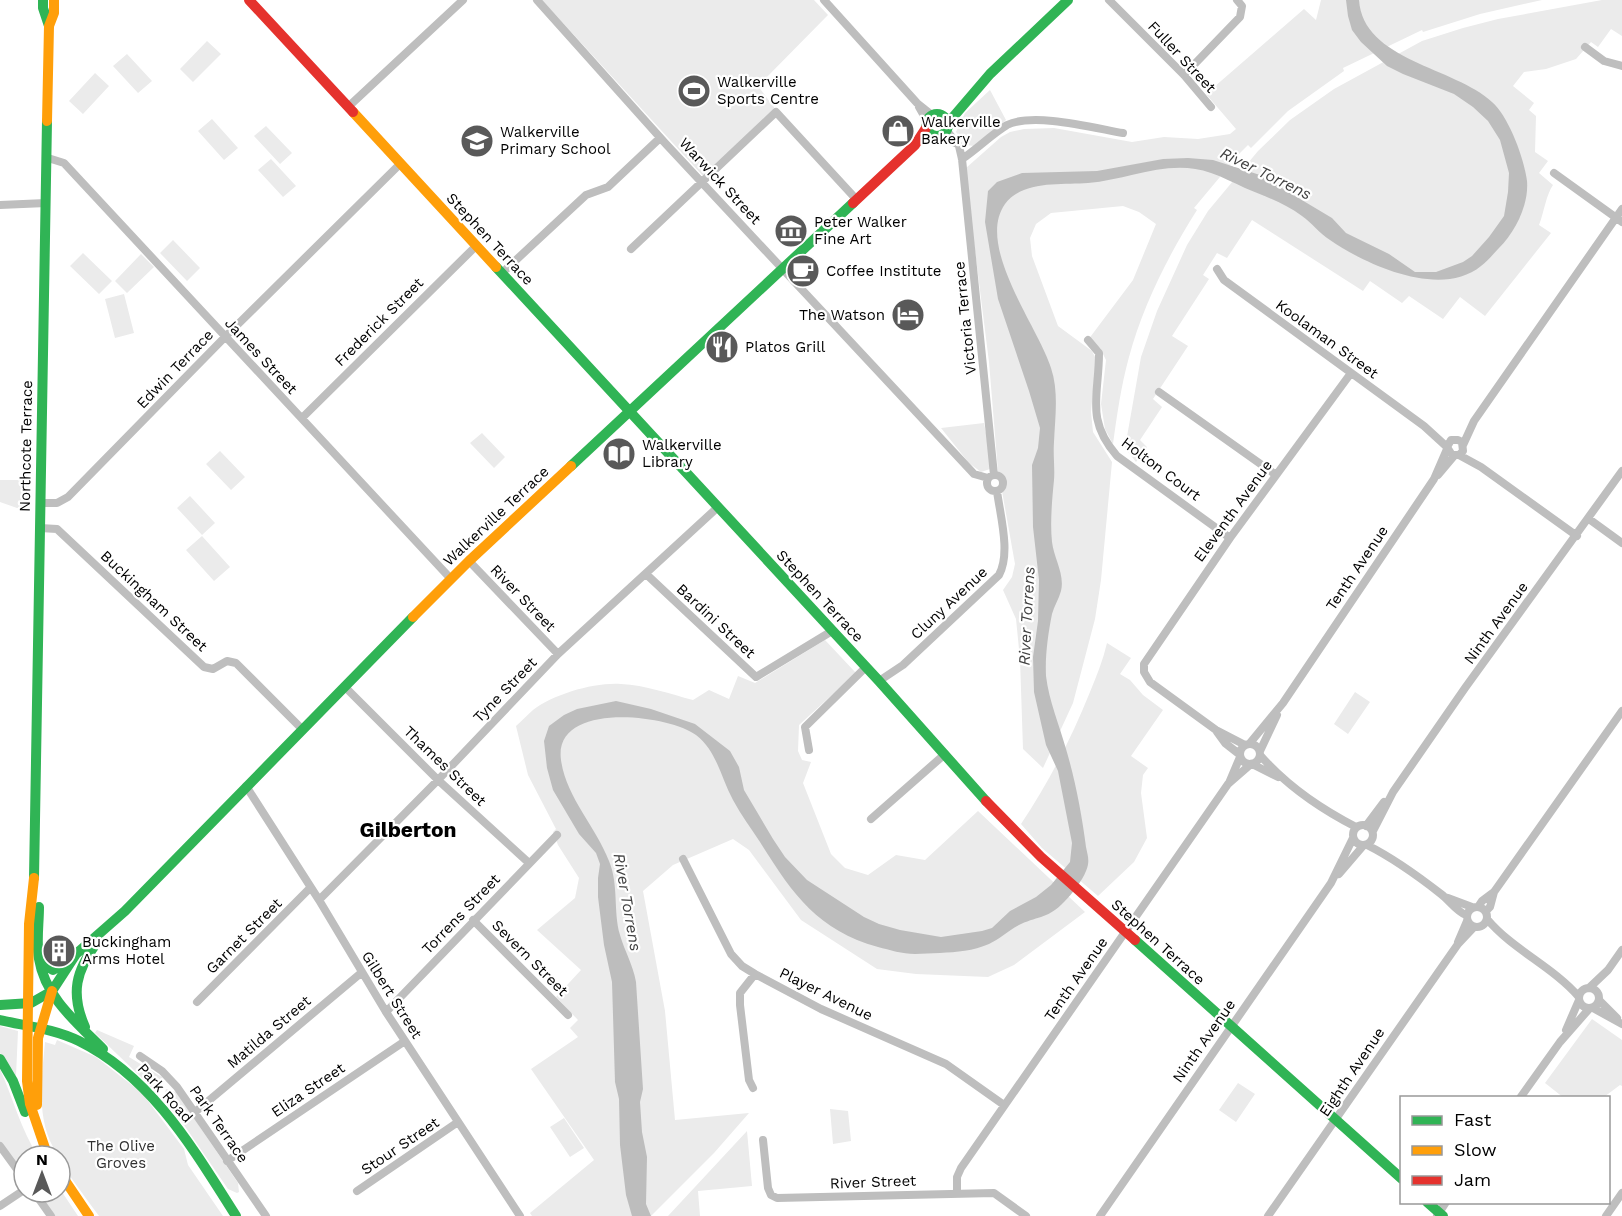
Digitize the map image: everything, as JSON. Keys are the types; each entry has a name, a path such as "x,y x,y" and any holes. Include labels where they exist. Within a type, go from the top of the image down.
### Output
{"main road":[{"name":"Northcote Terrace","path":"43,0 49,26 35,866 40,962 52,991 63,1008 116,1063"},
{"name":"Northcote Terrace","path":"49,26 54,13 54,0"},
{"name":"Stephen Terrace","path":"249,0 1041,857 1400,1178"},
{"name":"Walkerville Terrace","path":"45,1144 39,1122 37,1099 37,1055 40,1029 52,991 72,959 112,923 469,561 961,104 996,67 1068,0"},
{"name":"Northcote Terrace","path":"35,866 29,924 27,1091 45,1144"},
{"name":"Walkerville Terrace","path":"89,1035 77,1008 75,993 77,977 86,957 112,923"},
{"path":"40,962 53,970 72,959"},
{"path":"0,1005 27,1004 39,1000 52,991"},
{"name":"Park Road","path":"0,1020 77,1040 98,1050 116,1063 146,1091 182,1133 236,1216"},
{"path":"0,1059 13,1082 27,1119 42,1144"},
{"path":"72,1191 89,1216"},
{"path":"1428,1204 1440,1215"}],"street":[{"path":"348,107 463,0"},
{"name":"Warwick Street","path":"537,0 660,138 702,180 974,474 991,476"},
{"name":"Victoria Terrace","path":"824,0 937,126 959,146 991,476"},
{"name":"Fuller Street","path":"1109,0 1184,75 1210,107"},
{"path":"1184,75 1240,17 1242,6 1237,0"},
{"path":"1585,47 1604,61 1622,66"},
{"path":"631,249 776,112 856,200"},
{"path":"962,159 1008,125 1034,120 1123,133"},
{"path":"502,273 586,195 608,187 660,138"},
{"name":"James Street","path":"48,158 64,163 451,579"},
{"name":"Edwin Terrace","path":"40,503 57,503 68,497 400,164"},
{"path":"1554,173 1619,220"},
{"path":"0,205 46,203"},
{"name":"Tenth Avenue","path":"1434,479 1450,444 1474,421 1619,220 1622,209"},
{"name":"Frederick Street","path":"302,418 476,246"},
{"name":"Koolaman Street","path":"1217,269 1224,280 1450,444"},
{"name":"Holton Court","path":"1088,340 1099,353 1096,413 1105,442 1117,456 1230,538"},
{"name":"Eleventh Avenue","path":"1216,730 1150,682 1144,664 1230,538 1351,373"},
{"path":"1160,392 1276,475"},
{"name":"Tenth Avenue","path":"1248,744 1283,703 1434,479 1460,451 1474,421"},
{"path":"1450,444 1450,453 1460,451"},
{"path":"1450,444 1577,536"},
{"name":"Ninth Avenue","path":"1100,1216 1331,883 1365,845 1371,843 1371,831 1393,792 1622,471"},
{"path":"991,476 1000,476 1003,481 1002,487 997,491 987,487 991,476"},
{"name":"Cluny Avenue","path":"879,681 903,665 999,575 1004,567 1005,554 997,491"},
{"name":"Tyne Street","path":"319,900 558,654 718,507"},
{"path":"1589,519 1622,543"},
{"name":"Buckingham Street","path":"40,528 57,529 204,667 213,669 227,661 236,663 302,729"},
{"name":"River Street","path":"469,561 558,654"},
{"name":"Bardini Street","path":"646,574 756,677 832,631"},
{"path":"809,750 805,727 866,668"},
{"name":"Thames Street","path":"345,687 438,780 529,863"},
{"name":"Tenth Avenue","path":"1260,753 1283,703"},
{"path":"1481,911 1482,901 1494,892 1622,711"},
{"path":"1216,730 1256,746 1282,778"},
{"path":"1216,730 1225,743 1240,755 1243,762 1282,778 1354,833 1356,843 1365,845 1402,866 1444,896 1477,927 1500,934"},
{"path":"1240,755 1241,748 1248,744"},
{"path":"1251,764 1257,761 1260,753"},
{"path":"871,819 945,754"},
{"name":"Tenth Avenue","path":"957,1193 959,1172 1228,784 1240,755"},
{"name":"Tenth Avenue","path":"1228,784 1251,764"},
{"name":"Gilbert Street","path":"246,786 319,900 361,973 520,1216"},
{"path":"1354,833 1371,831 1402,866"},
{"name":"Ninth Avenue","path":"1331,883 1354,833"},
{"name":"Torrens Street","path":"386,1012 557,835"},
{"name":"Player Avenue","path":"683,859 731,954 742,966 821,1009 946,1064 1004,1105"},
{"name":"Garnet Street","path":"197,1002 310,888"},
{"path":"1444,896 1481,911 1500,934 1564,981 1582,1006 1591,1008 1622,1024"},
{"name":"Eighth Avenue","path":"1268,1216 1458,944 1477,927 1484,924 1481,911 1467,918 1458,944"},
{"name":"Severn Street","path":"473,920 568,1015"},
{"path":"1560,1042 1579,999 1608,970 1622,951"},
{"path":"1521,1096 1560,1042 1599,997 1608,970"},
{"name":"Matilda Street","path":"194,1113 361,973"},
{"path":"753,1088 749,1080 740,993 755,974"},
{"path":"1564,981 1596,991 1622,1024"},
{"name":"Eliza Street","path":"227,1161 405,1041"},
{"name":"Park Terrace","path":"140,1056 162,1071 266,1216"},
{"name":"Stour Street","path":"357,1191 458,1122"},
{"name":"River Street","path":"763,1140 768,1188 771,1195 777,1198 994,1193 1026,1216"},
{"path":"0,1146 12,1162"},
{"path":"1606,1216 1622,1193"}],"green space":[{"name":"Walkerville Sports Centre","path":"542,0 814,0 828,15 758,86 776,110 703,176"},
{"path":"1321,0 1542,0 1480,14 1423,32 1422,30 1343,68 1344,71 1288,111 1251,148 1248,145 1240,153 1194,208 1197,210 1166,263 1149,300 1126,368 1113,444 1105,429 1101,404 1106,360 1100,348 1088,340 1133,280 1156,224 1139,212 1123,206 1051,213 1036,224 1030,238 1032,256 1058,326 1092,351 1096,359 1091,412 1093,432 1112,462 1095,619 1073,703 1043,768 1023,749 1020,659 1016,619 1003,590 1012,577 1015,564 1002,491 1005,479 998,471 989,362 966,168 1001,137 1024,129 1054,128 1132,142 1164,137 1198,139 1230,134 1236,129 1206,94 1304,9 1316,20"},
{"path":"1602,0 1622,0 1622,36 1611,29 1598,47 1591,42 1576,59 1546,69 1524,72 1513,86 1534,103 1529,110 1536,116 1535,152 1548,161 1539,173 1553,185 1539,225 1551,233 1485,316 1460,297 1443,319 1409,296 1402,303 1370,281 1363,291 1252,220 1227,258 1217,253 1203,275 1209,279 1172,336 1188,346 1153,399 1162,407 1140,440 1147,447 1136,462 1125,448 1141,357 1157,311 1187,245 1208,211 1258,151 1290,120 1334,89 1422,41 1498,19"},
{"path":"207,41 221,54 193,82 180,69"},
{"path":"127,54 152,81 138,93 113,66"},
{"path":"95,73 109,86 83,114 69,101"},
{"path":"990,90 1006,120 974,146 966,145 956,132 965,113"},
{"path":"212,119 238,148 224,160 198,131"},
{"path":"266,126 292,153 280,164 254,136"},
{"path":"271,159 296,186 283,197 258,170"},
{"path":"173,240 200,268 187,281 160,253"},
{"path":"83,253 112,281 99,294 70,266"},
{"path":"141,254 154,267 127,293 115,281"},
{"path":"124,294 134,333 115,338 105,299"},
{"path":"984,423 992,464 990,469 981,472 969,463 941,428"},
{"path":"482,433 505,457 494,468 470,443"},
{"path":"220,451 245,477 231,490 206,464"},
{"path":"0,480 29,480 28,508 17,508 0,502"},
{"path":"190,496 215,523 202,535 177,508"},
{"path":"202,536 230,567 214,581 186,550"},
{"path":"825,640 856,673 799,725 798,751 802,760 811,762 803,783 831,854 845,868 868,875 896,855 925,860 978,811 1085,912 1014,965 988,977 916,974 877,969 801,920 749,850 733,839 673,865 643,891 665,1011 675,1120 749,1113 714,1153 651,1216 532,1216 530,1213 594,1160 531,1069 578,1037 570,1028 578,1020 556,997 581,970 537,930 575,898 579,878 558,845 553,832 556,829 528,775 516,726 533,710 552,699 575,690 599,685 639,686 693,700 709,690 729,699 738,676 755,683"},
{"path":"1107,643 1131,658 1120,674 1130,680 1143,695 1163,710 1131,756 1148,768 1143,775 1141,793 1147,838 1134,862 1098,896 1042,848 1021,824 1067,743 1095,680"},
{"path":"1355,692 1370,702 1348,734 1334,724"},
{"path":"1592,1019 1622,1040 1622,1086 1620,1085 1605,1096 1561,1096 1545,1083"},
{"path":"0,1026 18,1031 16,1076 0,1053"},
{"path":"97,1030 134,1046 129,1057 162,1077 163,1082 158,1090 152,1089 95,1033"},
{"name":"The Olive Groves","path":"57,1040 96,1057 142,1093 184,1149 188,1165 223,1216 99,1216 72,1179 72,1144 52,1144 44,1122 42,1095 45,1042 55,1045"},
{"path":"0,1069 31,1144 12,1144 12,1162 0,1145"},
{"path":"1238,1083 1255,1094 1236,1122 1219,1110"},
{"path":"166,1089 176,1092 238,1183 239,1192 228,1189 167,1104 164,1096"},
{"path":"830,1109 848,1111 851,1141 833,1144"},
{"path":"564,1118 584,1148 570,1157 550,1127"},
{"path":"747,1131 752,1186 698,1191 700,1216 668,1216"},
{"path":"42,1204 70,1204 78,1216 51,1216"}],"shaded area":[{"name":"River Torrens","path":"1346,0 1359,0 1364,20 1376,37 1413,61 1476,90 1492,102 1510,128 1525,172 1526,199 1520,218 1505,242 1481,266 1465,275 1446,279 1425,279 1383,268 1345,250 1289,207 1220,176 1195,169 1164,169 1103,181 1032,187 1013,196 1005,204 998,221 998,242 1003,264 1044,351 1055,386 1051,535 1062,585 1051,622 1046,653 1046,676 1075,785 1088,862 1079,883 1059,907 1049,914 1021,924 989,944 971,950 901,953 857,940 822,920 783,878 739,811 714,757 696,735 662,722 638,718 615,718 593,721 575,728 563,741 561,760 564,774 612,870 618,926 636,982 643,1089 640,1102 642,1132 647,1157 646,1204 651,1216 632,1216 626,1195 620,1145 619,1099 615,1082 612,982 604,945 598,897 600,864 596,853 579,834 553,790 547,768 544,741 549,726 577,709 616,701 651,709 695,724 730,751 739,767 744,790 785,857 807,880 864,917 879,924 941,937 982,931 992,928 1010,911 1036,897 1051,885 1070,862 1072,843 1058,771 1046,745 1034,692 1033,657 1038,621 1039,580 1033,527 1032,465 1038,448 1040,428 998,299 985,222 988,191 997,182 1022,173 1097,171 1163,159 1213,160 1260,175 1332,218 1346,233 1389,254 1415,272 1436,272 1463,262 1472,256 1489,237 1504,216 1509,173 1500,140 1488,121 1454,94 1387,66 1361,42 1352,30"}],"traffic: fast":[{"path":"43,0 49,26"},
{"path":"948,123 990,74 1068,0"},
{"path":"933,114 941,114 948,121 948,125 948,129 941,136 933,136 926,129 926,121 933,114"},
{"path":"34,878 47,121"},
{"path":"571,466 853,203"},
{"path":"496,267 879,681 986,801"},
{"path":"52,991 76,954 125,911 413,617"},
{"path":"39,907 38,953 42,973 55,997 103,1049"},
{"path":"1135,940 1400,1177"},
{"path":"85,1027 78,1003 78,983 84,963 97,942"},
{"path":"40,962 53,970 72,959"},
{"path":"0,1005 31,1003 52,991"},
{"path":"0,1020 70,1037 105,1056 128,1074 169,1117 236,1216"},
{"path":"0,1059 13,1081 25,1112"},
{"path":"1429,1204 1443,1216"}],"traffic: slow":[{"path":"47,121 49,26 54,13 54,0"},
{"path":"353,112 496,267"},
{"path":"413,617 571,466"},
{"path":"34,878 29,924 27,1081 30,1104 44,1144"},
{"path":"37,1105 38,1038 52,991"},
{"path":"72,1191 89,1216"}],"traffic: jam":[{"path":"249,0 353,112"},
{"path":"853,203 915,145 926,128"},
{"path":"986,801 1041,857 1135,940"}],"place":[{"name":"Walkerville Sports Centre","path":"694,91"},
{"name":"Walkerville Bakery","path":"898,131"},
{"name":"Walkerville Primary School","path":"477,141"},
{"name":"Peter Walker Fine Art","path":"791,231"},
{"name":"Coffee Institute","path":"803,271"},
{"name":"The Watson","path":"908,315"},
{"name":"Platos Grill","path":"722,347"},
{"name":"Walkerville Library","path":"619,454"},
{"name":"Buckingham Arms Hotel","path":"59,951"}],"district":[{"name":"Gilberton","path":"408,830"}]}
